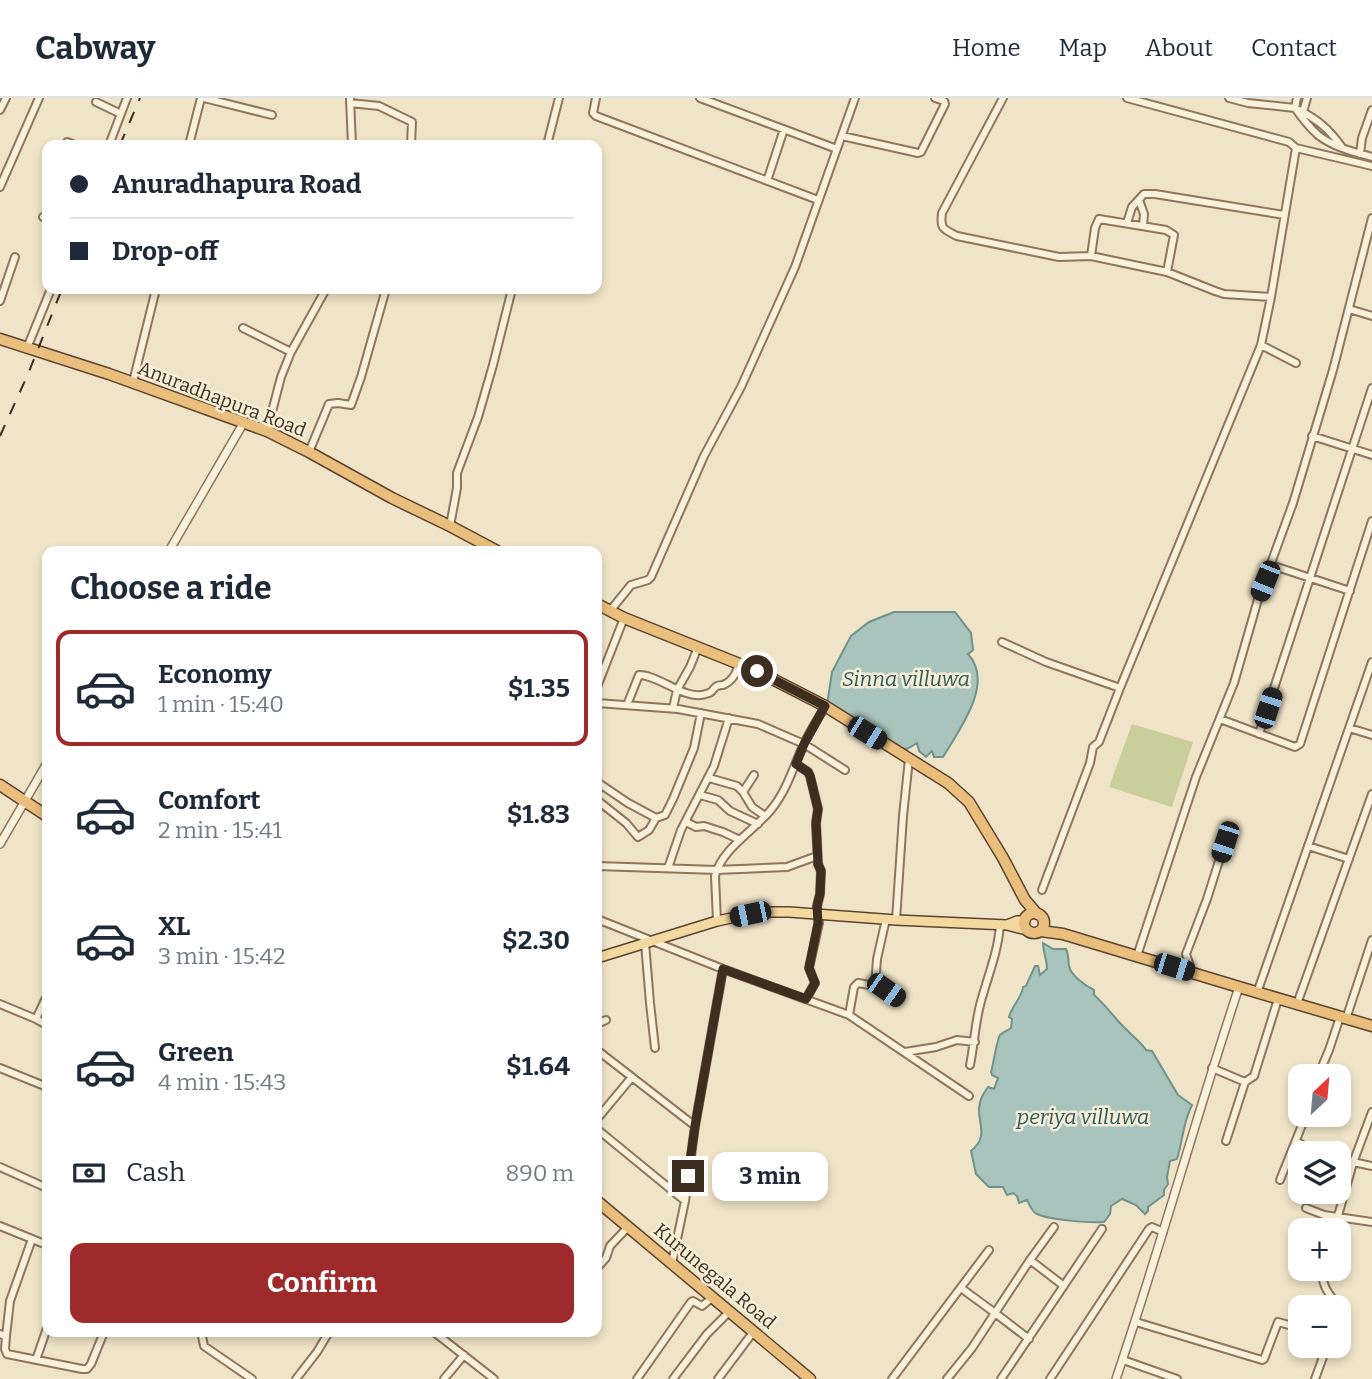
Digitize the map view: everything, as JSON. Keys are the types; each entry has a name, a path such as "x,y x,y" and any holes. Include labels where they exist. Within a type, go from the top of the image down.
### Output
{"highway":[{"name":"Anuradhapura Road","path":"0,339 267,431 487,546"},
{"path":"602,607 757,671 825,706 948,783 969,802 1025,900 1040,917 1063,934"},
{"path":"0,785 42,813"},
{"path":"1025,900 1026,923 1032,933 1041,931 1063,934 1372,1026"},
{"path":"1026,923 1031,914 1040,917 1044,926 1041,931"},
{"name":"Kurunegala Road","path":"602,1205 810,1379"}],"main road":[{"path":"602,956 717,921 760,912 1003,925 1026,923"}],"street":[{"path":"0,110 6,98"},
{"path":"0,187 39,98"},
{"path":"111,140 128,98"},
{"path":"190,140 202,98 272,115"},
{"path":"548,140 559,98"},
{"path":"596,98 593,113 596,116 818,200"},
{"path":"700,98 837,149"},
{"path":"610,611 631,585 651,577 704,456 741,387 795,267 855,98"},
{"path":"842,136 921,152 945,104 935,98"},
{"path":"1003,98 942,212 940,224 943,229 957,236 1059,257 1091,257 1167,272 1215,291 1271,297"},
{"path":"1127,98 1289,142 1296,148 1372,166"},
{"path":"1230,98 1248,103 1295,108 1329,130 1342,147"},
{"path":"1297,98 1295,108 1317,134 1342,147 1372,157"},
{"path":"1303,112 1307,98"},
{"path":"352,140 350,101 379,106 412,122 411,140"},
{"path":"96,102 121,114"},
{"path":"1360,154 1362,138 1372,110"},
{"path":"767,181 784,129"},
{"path":"1042,890 1090,763 1093,747 1100,742 1261,345 1296,148"},
{"path":"1127,223 1132,207 1143,194 1284,215"},
{"path":"1139,200 1144,214 1143,226"},
{"path":"1137,956 1196,778 1234,683 1258,596 1293,503 1349,309 1372,218"},
{"path":"1091,257 1099,219 1166,230 1174,235 1167,272"},
{"path":"0,301 15,257"},
{"path":"27,348 49,294"},
{"path":"133,383 155,294"},
{"path":"267,431 281,377 291,352 323,294"},
{"path":"309,452 329,404 351,405 385,294"},
{"path":"450,526 457,472 478,417 511,294"},
{"path":"1349,309 1372,316"},
{"path":"243,328 291,352"},
{"path":"1261,345 1296,363"},
{"path":"1259,734 1372,388"},
{"path":"172,546 244,422"},
{"path":"1312,436 1372,455"},
{"path":"1220,719 1295,747 1300,744 1372,521"},
{"path":"1271,565 1350,592"},
{"path":"602,674 624,618"},
{"path":"1002,642 1046,662 1120,688"},
{"path":"673,708 677,690 698,647"},
{"path":"1257,993 1372,662"},
{"path":"626,705 639,674 652,677 677,690 710,693 717,686 733,679 738,664"},
{"path":"602,703 673,708 758,724 804,744 845,770"},
{"path":"717,921 715,876 722,860 771,810 788,784 804,744 825,706"},
{"path":"602,804 626,823 638,837 649,830 656,818 665,815 685,773 694,748 701,713"},
{"path":"668,868 681,830 714,766 729,718"},
{"path":"1349,728 1372,735"},
{"path":"875,986 877,959 891,919 909,759"},
{"path":"796,764 810,776 818,809 817,856 821,871 818,923 809,968 815,983 806,999"},
{"path":"0,844 42,772"},
{"path":"743,792 754,775"},
{"path":"709,778 737,786 752,807 765,816"},
{"path":"602,785 656,818"},
{"path":"1297,1004 1372,794"},
{"path":"700,795 718,800 730,811 758,824"},
{"path":"686,822 696,827 723,832 740,840"},
{"path":"1192,973 1186,954 1225,842"},
{"path":"1308,846 1349,859"},
{"path":"602,866 717,870 787,867 817,856"},
{"path":"602,921 649,942 849,1014 969,1096"},
{"path":"970,1065 977,1019 1003,925"},
{"path":"1323,1064 1372,940"},
{"path":"649,942 650,1003 656,1048"},
{"path":"672,1263 685,1201 695,1126 723,969"},
{"path":"849,1014 854,986 858,983 886,990 897,998"},
{"path":"1116,1379 1136,1322 1238,987"},
{"path":"1226,1141 1245,1082 1254,1076 1278,999"},
{"path":"0,1004 42,1022"},
{"path":"36,1019 42,1006"},
{"path":"602,1022 606,1020"},
{"path":"904,1052 936,1047 957,1040 975,1042"},
{"path":"602,1054 695,1126"},
{"path":"0,1068 42,1085"},
{"path":"1212,1068 1245,1082"},
{"path":"602,1113 632,1077"},
{"path":"1338,1217 1353,1163 1372,1112"},
{"path":"1296,1141 1301,1127"},
{"path":"602,1133 685,1201"},
{"path":"1280,1180 1288,1160"},
{"path":"1353,1163 1372,1166"},
{"path":"0,1167 42,1186"},
{"path":"1306,1208 1324,1215 1372,1222"},
{"path":"0,1226 42,1243"},
{"path":"602,1261 606,1258 610,1245 628,1227"},
{"path":"947,1379 972,1348 1054,1227"},
{"path":"1050,1379 1149,1229 1152,1227 1163,1232"},
{"path":"1001,1379 1102,1229"},
{"path":"32,1239 10,1301 3,1335 7,1354 87,1369 102,1337"},
{"path":"892,1379 989,1250"},
{"path":"1030,1260 1064,1286"},
{"path":"961,1288 1029,1339"},
{"path":"636,1379 691,1302 702,1306 713,1297"},
{"path":"673,1379 707,1334 730,1311"},
{"path":"1136,1322 1262,1360 1278,1322 1288,1325"},
{"path":"718,1379 754,1331"},
{"path":"36,1360 44,1337"},
{"path":"202,1337 204,1346 252,1379"},
{"path":"296,1379 326,1337"},
{"path":"444,1337 492,1378"},
{"path":"444,1379 464,1355"},
{"path":"1315,1379 1323,1358"},
{"path":"1123,1360 1177,1379"}],"green space":[{"path":"1132,724 1193,742 1172,807 1109,787"}],"water":[{"name":"Sinna villuwa","path":"894,612 955,612 971,633 973,650 968,654 978,679 976,692 965,720 943,757 934,757 932,751 926,757 919,751 917,743 907,749 895,747 827,705 832,672 851,636 869,622"},
{"name":"periya villuwa","path":"1043,943 1053,949 1066,949 1073,973 1094,990 1094,995 1146,1050 1152,1051 1178,1095 1192,1105 1177,1159 1170,1161 1164,1195 1148,1207 1145,1214 1136,1205 1122,1199 1111,1206 1110,1214 1104,1222 1070,1221 1043,1216 1033,1211 1027,1200 1019,1203 1013,1193 1007,1195 1003,1187 989,1187 976,1174 971,1151 981,1135 980,1102 988,1087 994,1089 998,1078 991,1072 998,1042 1000,1035 1011,1028 1012,1019 1009,1017 1023,987 1026,986 1035,966 1038,966 1040,975 1047,969"}],"railway":[{"path":"122,140 140,98"},
{"path":"0,436 60,294"}],"route":[{"path":"688,1176 723,969 806,999 815,983 809,968 818,923 817,906 820,894 821,871 818,864 816,823 818,809 810,776 796,764 825,706 757,671"}]}
